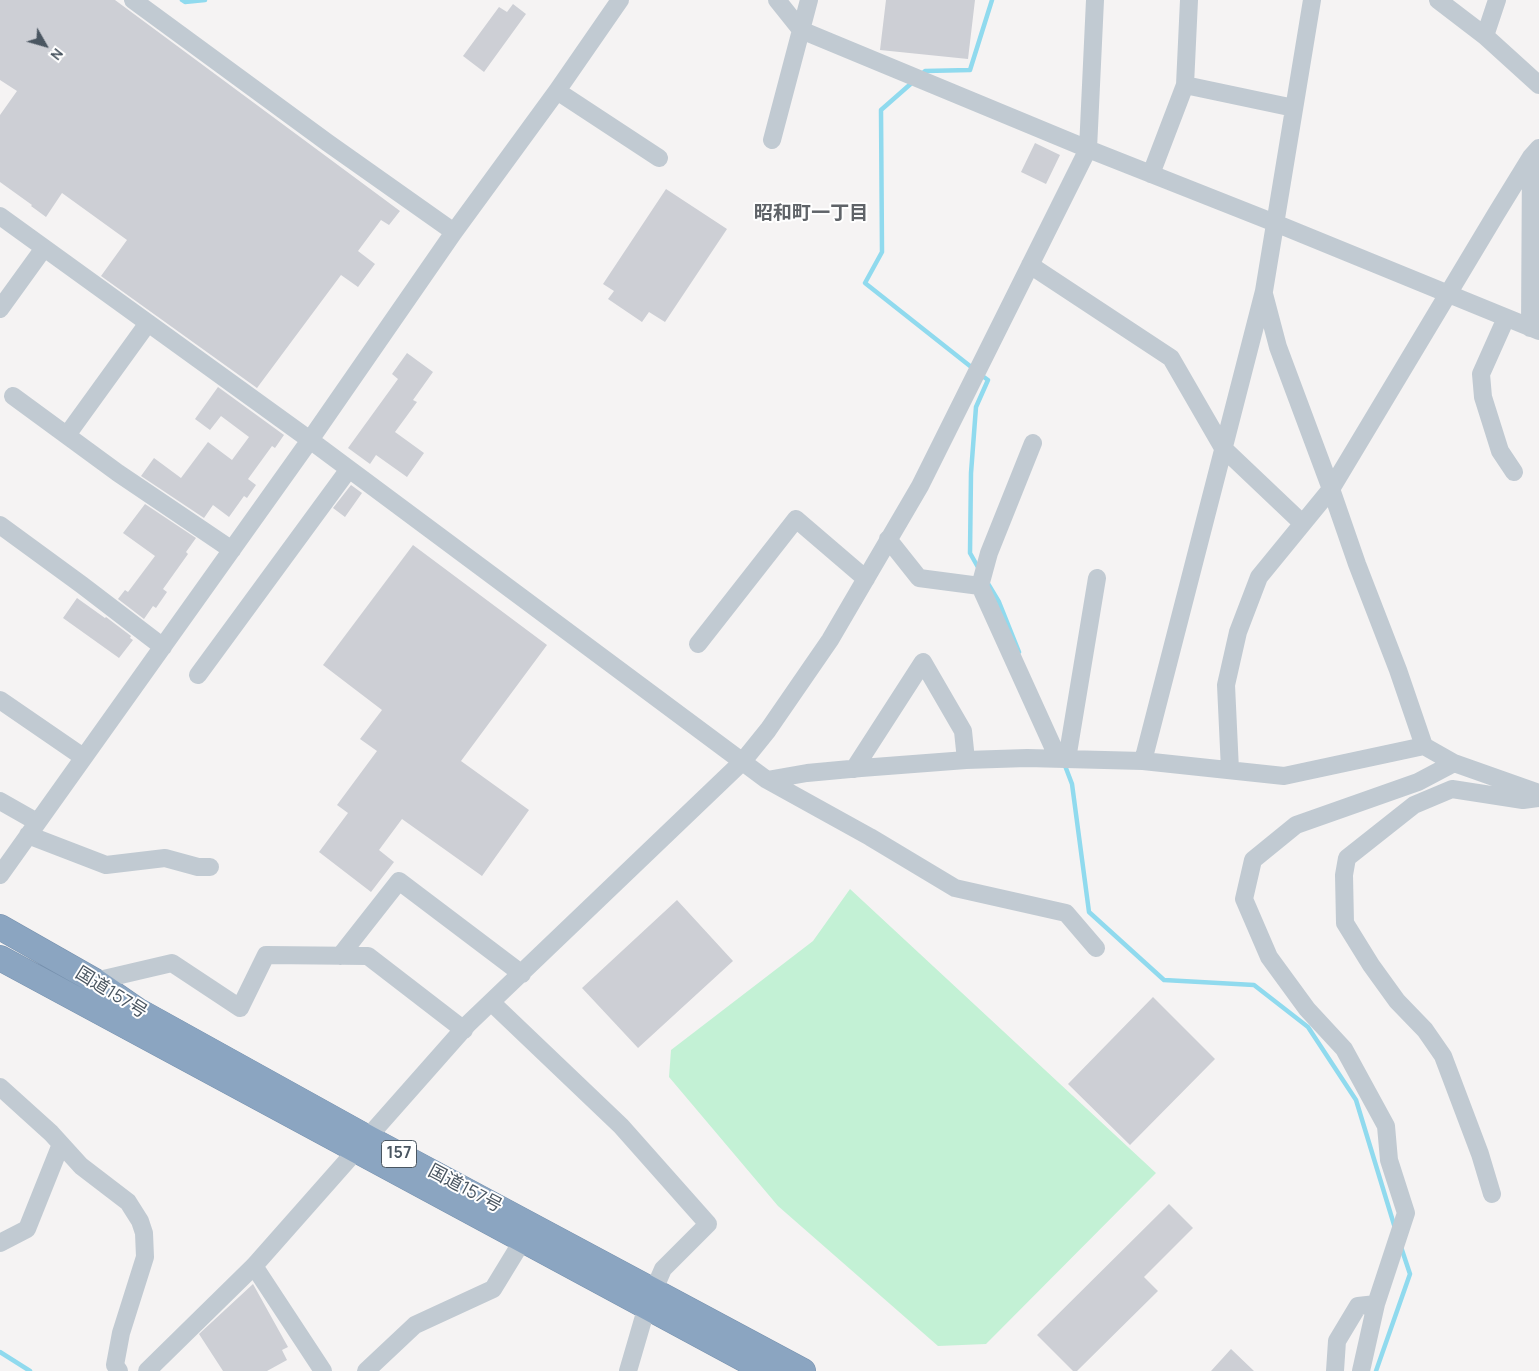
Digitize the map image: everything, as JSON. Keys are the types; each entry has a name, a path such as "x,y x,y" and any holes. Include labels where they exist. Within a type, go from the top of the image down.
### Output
{"highway":[{"name":"国道157号","path":"0,928 95,981 137,1010 362,1144"},
{"name":"国道157号","path":"0,959 362,1144 650,1298 803,1371"},
{"name":"国道157号","path":"650,1298 766,1371"}],"street":[{"path":"133,0 328,143 454,232"},
{"path":"0,875 620,0"},
{"path":"777,0 801,30 1088,149 1276,223 1447,295 1537,330 1535,153"},
{"path":"772,140 809,0"},
{"path":"148,1371 254,1266 464,1030 743,761 768,730 830,640 920,486 1088,149 1096,0"},
{"path":"1151,174 1185,85 1189,0"},
{"path":"1143,761 1264,291 1312,0"},
{"path":"1438,0 1485,36 1539,85"},
{"path":"1485,36 1498,0"},
{"path":"1185,85 1294,108"},
{"path":"557,91 659,158"},
{"path":"1230,770 1226,685 1238,632 1259,577 1331,489 1447,295 1535,153"},
{"path":"0,216 310,440 767,780 870,837 955,888 1066,913 1096,948"},
{"path":"0,309 44,248"},
{"path":"1030,265 1171,358 1223,448 1302,524"},
{"path":"1264,291 1278,347 1331,489 1356,564 1398,670 1424,746 1454,763 1539,792"},
{"path":"1506,318 1481,374 1483,397 1500,451 1514,472"},
{"path":"67,435 148,323"},
{"path":"13,396 118,473 232,550"},
{"path":"1033,443 989,553 980,586 1062,759"},
{"path":"198,675 349,469"},
{"path":"698,644 796,519 866,579"},
{"path":"0,525 163,647"},
{"path":"888,540 919,578 980,586"},
{"path":"1062,759 1097,578"},
{"path":"854,769 923,662 963,731 966,760"},
{"path":"0,700 83,757"},
{"path":"767,780 807,773 966,760 1062,759 1143,761 1284,776 1424,746"},
{"path":"1361,1371 1376,1304 1406,1213 1389,1160 1386,1126 1344,1049 1307,1009 1269,957 1244,898 1253,860 1296,825 1418,782 1454,763"},
{"path":"1492,1194 1480,1154 1443,1056 1425,1030 1396,1001 1345,923 1344,874 1347,858 1414,805 1452,789 1523,800 1539,797"},
{"path":"0,801 33,829 106,865 165,858 210,867"},
{"path":"340,956 399,881 522,974"},
{"path":"95,981 172,963 240,1008 266,955 368,956 464,1030"},
{"path":"492,1002 620,1126 708,1224 663,1269 650,1298 628,1371"},
{"path":"0,1087 61,1144 81,1166 128,1202 140,1221 144,1233 145,1257 121,1333 115,1365 119,1371"},
{"path":"0,1243 27,1229 61,1144"},
{"path":"366,1371 415,1325 494,1289 528,1233"},
{"path":"254,1266 323,1371"},
{"path":"1335,1371 1337,1341 1358,1306 1376,1304"}],"green space":[{"path":"850,889 1156,1173 986,1344 938,1346 778,1206 669,1077 671,1050 813,941"}],"building":[{"path":"0,0 115,0 400,211 389,225 381,220 358,251 375,264 358,287 341,275 257,388 101,276 127,240 62,193 46,217 0,182 0,115 17,91 0,80"},
{"path":"886,0 975,0 968,59 880,50"},
{"path":"513,4 526,14 484,72 463,56 499,7 507,12"},
{"path":"1035,143 1060,155 1046,184 1021,172"},
{"path":"666,189 727,229 665,322 649,312 642,322 608,299 614,291 603,284"},
{"path":"407,353 433,372 413,400 417,402 395,432 424,453 407,477 376,455 370,464 348,448 398,379 392,374"},
{"path":"218,387 284,435 275,448 272,446 248,479 256,485 247,498 244,496 229,517 213,505 204,518 141,476 154,458 181,478 208,442 232,460 249,437 221,416 210,430 195,419"},
{"path":"351,485 362,493 345,517 333,508"},
{"path":"145,504 196,538 186,552 188,554 163,589 167,592 156,608 153,606 144,619 118,599 125,590 128,592 155,556 123,533"},
{"path":"413,545 547,645 461,761 529,810 482,876 402,819 379,850 394,862 371,892 319,852 348,813 337,805 377,751 360,739 382,710 323,665"},
{"path":"77,598 131,636 130,638 133,640 119,658 63,618"},
{"path":"677,900 733,961 638,1048 582,988"},
{"path":"1153,997 1215,1059 1130,1145 1068,1084"},
{"path":"1169,1204 1193,1228 1144,1277 1158,1291 1077,1371 1073,1371 1037,1335"},
{"path":"253,1284 288,1347 282,1350 287,1360 267,1371 223,1371 199,1334"},
{"path":"1231,1349 1254,1371 1211,1371"}],"waterway":[{"path":"182,0 185,2 205,0"},
{"path":"920,76 925,71 970,70 992,0"},
{"path":"914,81 881,110 882,252 865,283 975,370"},
{"path":"979,569 970,553 971,473 976,407 988,380 981,375"},
{"path":"987,582 999,602 1019,652"},
{"path":"1064,763 1072,784 1089,912 1164,980 1254,985 1308,1027 1356,1100 1395,1228"},
{"path":"1376,1371 1410,1274 1401,1247"},
{"path":"0,1352 30,1371"}],"district":[{"name":"昭和町一丁目","path":"811,214"}]}
